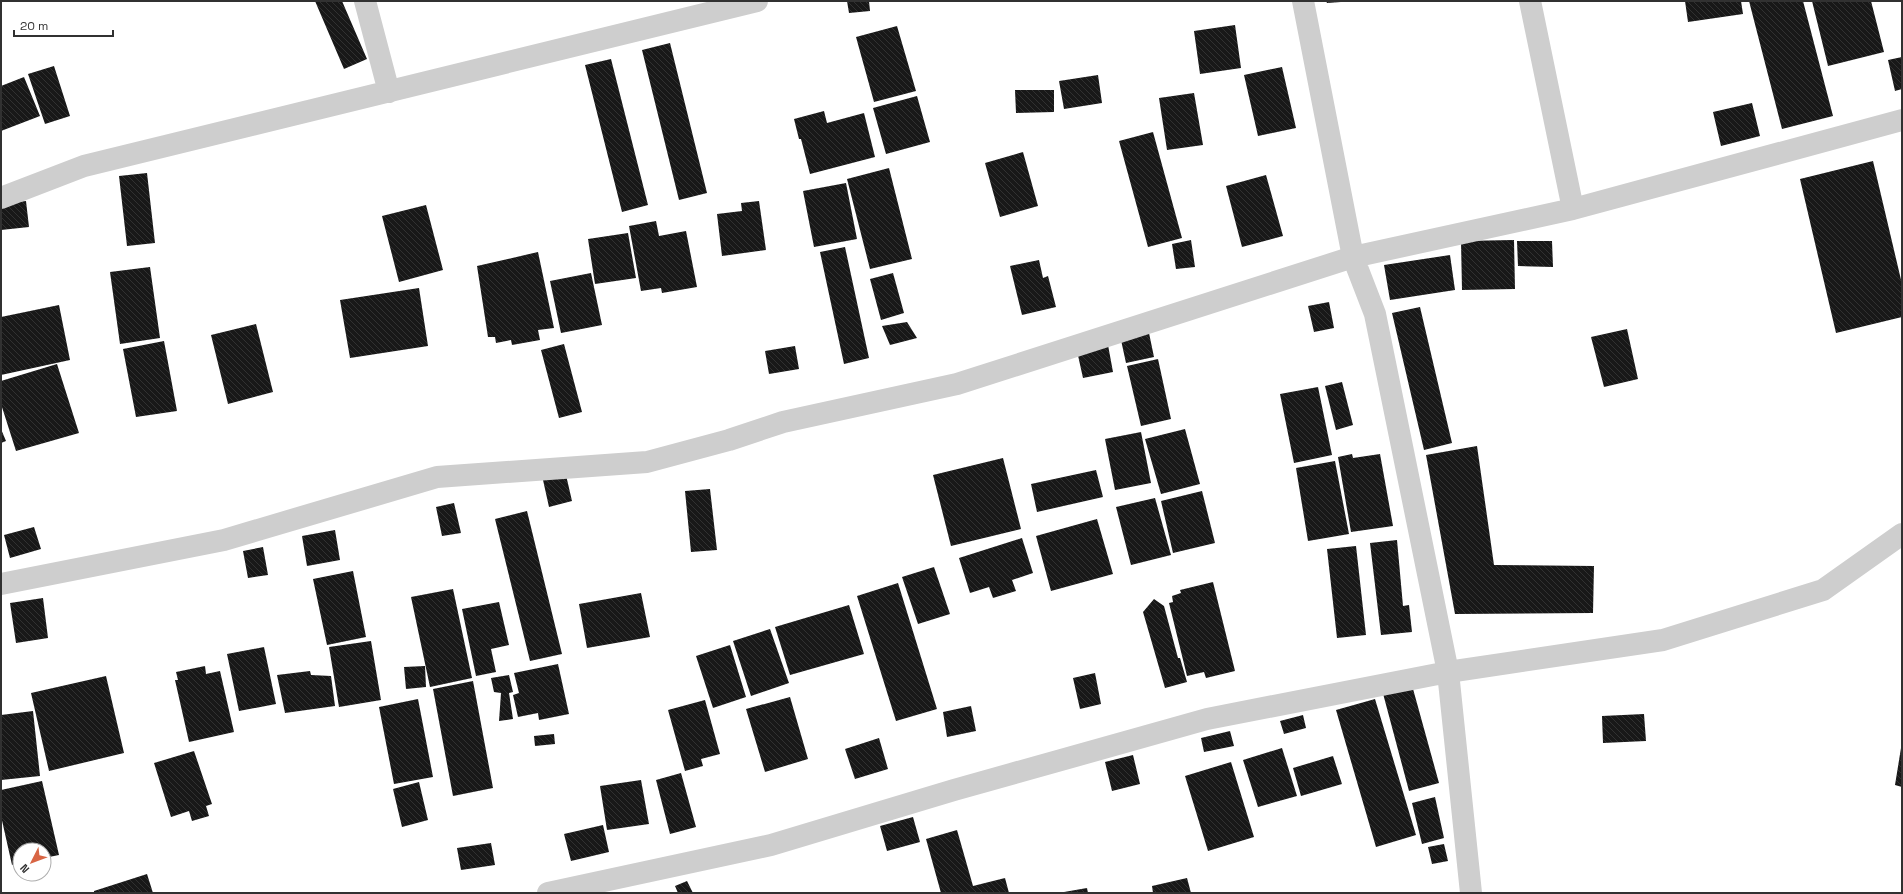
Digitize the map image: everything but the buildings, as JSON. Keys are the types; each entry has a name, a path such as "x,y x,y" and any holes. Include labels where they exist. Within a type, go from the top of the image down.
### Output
{"street":[{"path":"366,1 389,92"},
{"path":"1,198 84,166 757,1"},
{"path":"1303,1 1353,257 1375,314 1448,672 1471,893"},
{"path":"1530,1 1573,209"},
{"path":"1,584 224,540 437,477 647,462 729,440 783,422 957,384 1353,257 1573,209 1902,120"},
{"path":"548,893 771,845 954,790 1207,719 1448,672 1663,640 1822,590 1902,534"}]}
